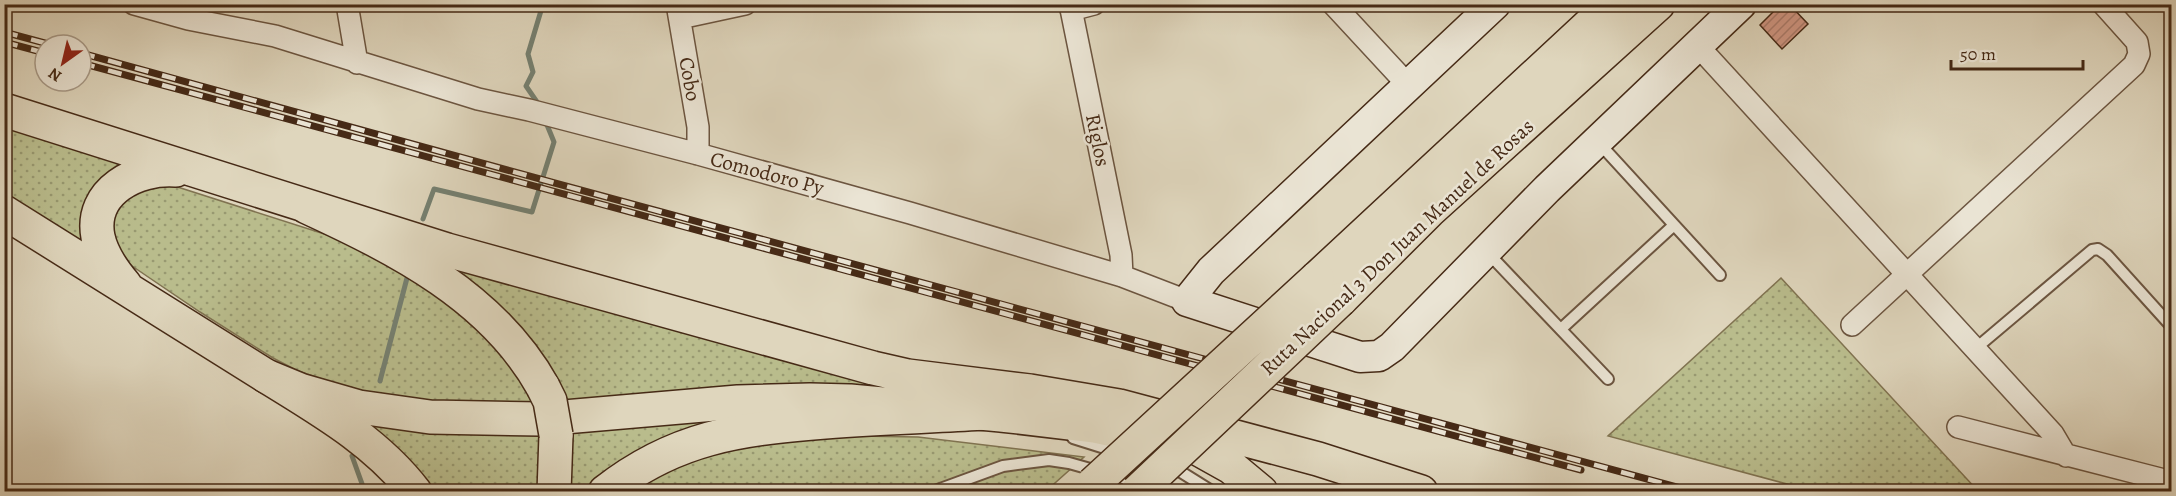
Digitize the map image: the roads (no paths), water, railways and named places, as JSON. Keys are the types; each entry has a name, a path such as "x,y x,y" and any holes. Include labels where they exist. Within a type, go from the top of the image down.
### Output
{"main road":[{"name":"Ruta Nacional 3 Don Juan Manuel de Rosas","path":"1089,488 1612,4"},
{"name":"Ruta Nacional 3 Don Juan Manuel de Rosas","path":"1137,492 1340,300 1429,211 1658,4"},
{"path":"4,110 447,250 873,368 908,376 1030,391 1119,406 1318,459 1421,492"},
{"path":"131,293 104,255 98,237 97,223 106,197 116,186 130,177 147,171 164,169 202,173"},
{"path":"307,207 394,250 436,276 472,302 516,345 531,365 550,401 556,435 554,492"},
{"path":"4,212 266,376 363,440 385,458 416,492"},
{"path":"266,376 300,390 359,407 390,413 441,418 540,419 738,402 810,400 850,401 994,414 1095,426 1197,448 1232,467 1261,492"},
{"path":"606,492 648,462 675,450 729,433 762,427 828,422 994,414"},
{"path":"1350,492 1367,488 1386,492"}],"street":[{"name":"Comodoro Py","path":"134,4 188,19 275,36 478,99 698,154 910,213 1122,276 1187,301 1360,357 1379,356 1392,347 1485,251"},
{"path":"347,4 357,63"},
{"path":"678,11 745,4"},
{"path":"1070,7 1094,4"},
{"path":"1333,4 1408,85"},
{"path":"1187,301 1211,271 1495,4"},
{"path":"1485,251 1741,4"},
{"path":"1852,325 2134,65 2139,54 2137,42 2103,4"},
{"name":"Riglos","path":"1070,7 1122,255 1122,276"},
{"name":"Cobo","path":"678,11 698,127 698,154"},
{"path":"1698,46 2053,434 2066,456"},
{"path":"1958,427 2172,482"}],"lane":[{"path":"1597,141 1720,275"},
{"path":"1561,329 1674,225"},
{"path":"1975,349 2092,250 2098,249 2107,255 2172,327"},
{"path":"1485,251 1608,379"},
{"path":"994,414 1181,472 1213,492"},
{"path":"932,492 1003,466 1049,460 1080,465 1165,488 1172,492"}],"waterway":[{"path":"537,102 526,86 533,72 528,54 543,4"},
{"path":"423,219 434,189 532,212 554,142 545,120"},
{"path":"380,381 407,278"},
{"path":"352,456 365,492"}],"railway":[{"path":"4,32 33,40"},
{"path":"4,42 33,50"},
{"path":"93,56 1695,492"},
{"path":"93,66 1581,470"}]}
